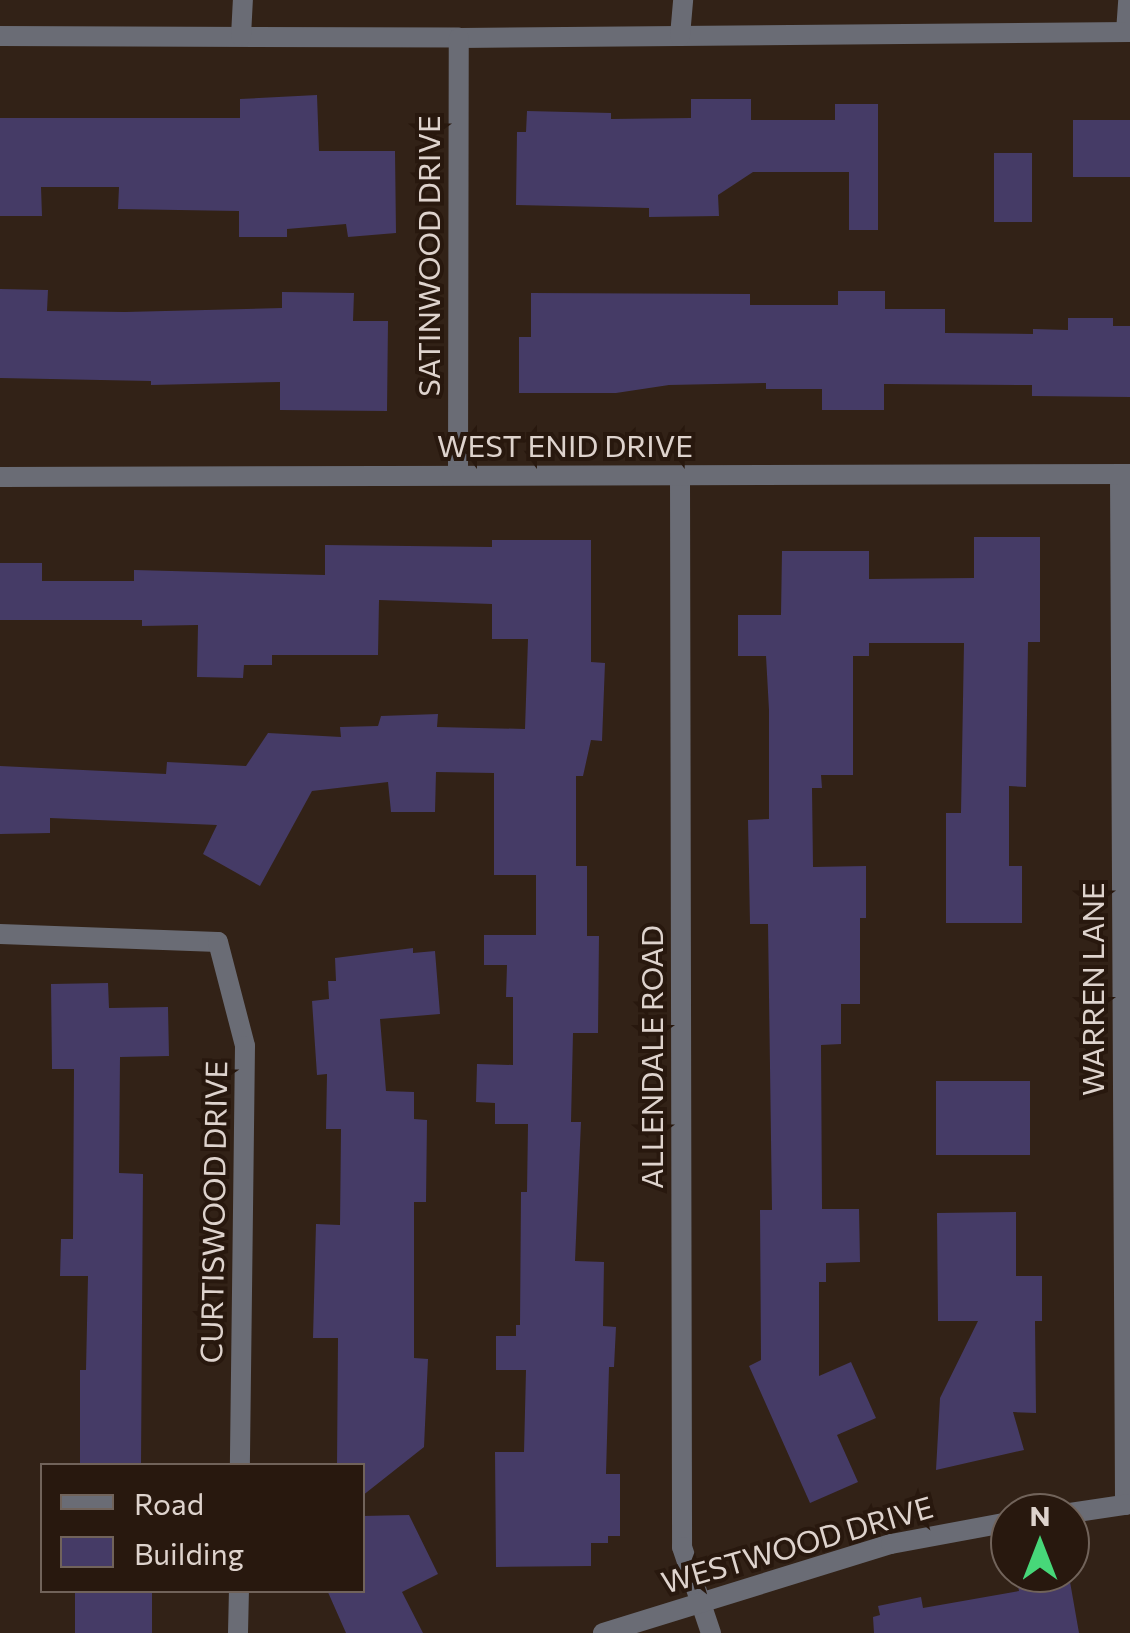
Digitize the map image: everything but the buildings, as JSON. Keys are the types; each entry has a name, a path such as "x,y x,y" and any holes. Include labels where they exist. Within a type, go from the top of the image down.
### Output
{"street":[{"path":"240,36 243,0"},
{"path":"680,36 683,0"},
{"path":"0,36 459,38 1128,32 1128,0"},
{"name":"SATINWOOD DRIVE","path":"458,475 459,38"},
{"name":"WEST ENID DRIVE","path":"0,477 1125,474"},
{"name":"WARREN LANE","path":"1125,474 1128,1505"},
{"name":"ALLENDALE ROAD","path":"680,476 682,1547 711,1633"},
{"name":"CURTISWOOD DRIVE","path":"0,934 218,942 245,1046 240,1463"},
{"path":"1090,1510 1128,1505"},
{"name":"WESTWOOD DRIVE","path":"604,1633 891,1544 990,1526"},
{"path":"238,1633 239,1593"}]}
